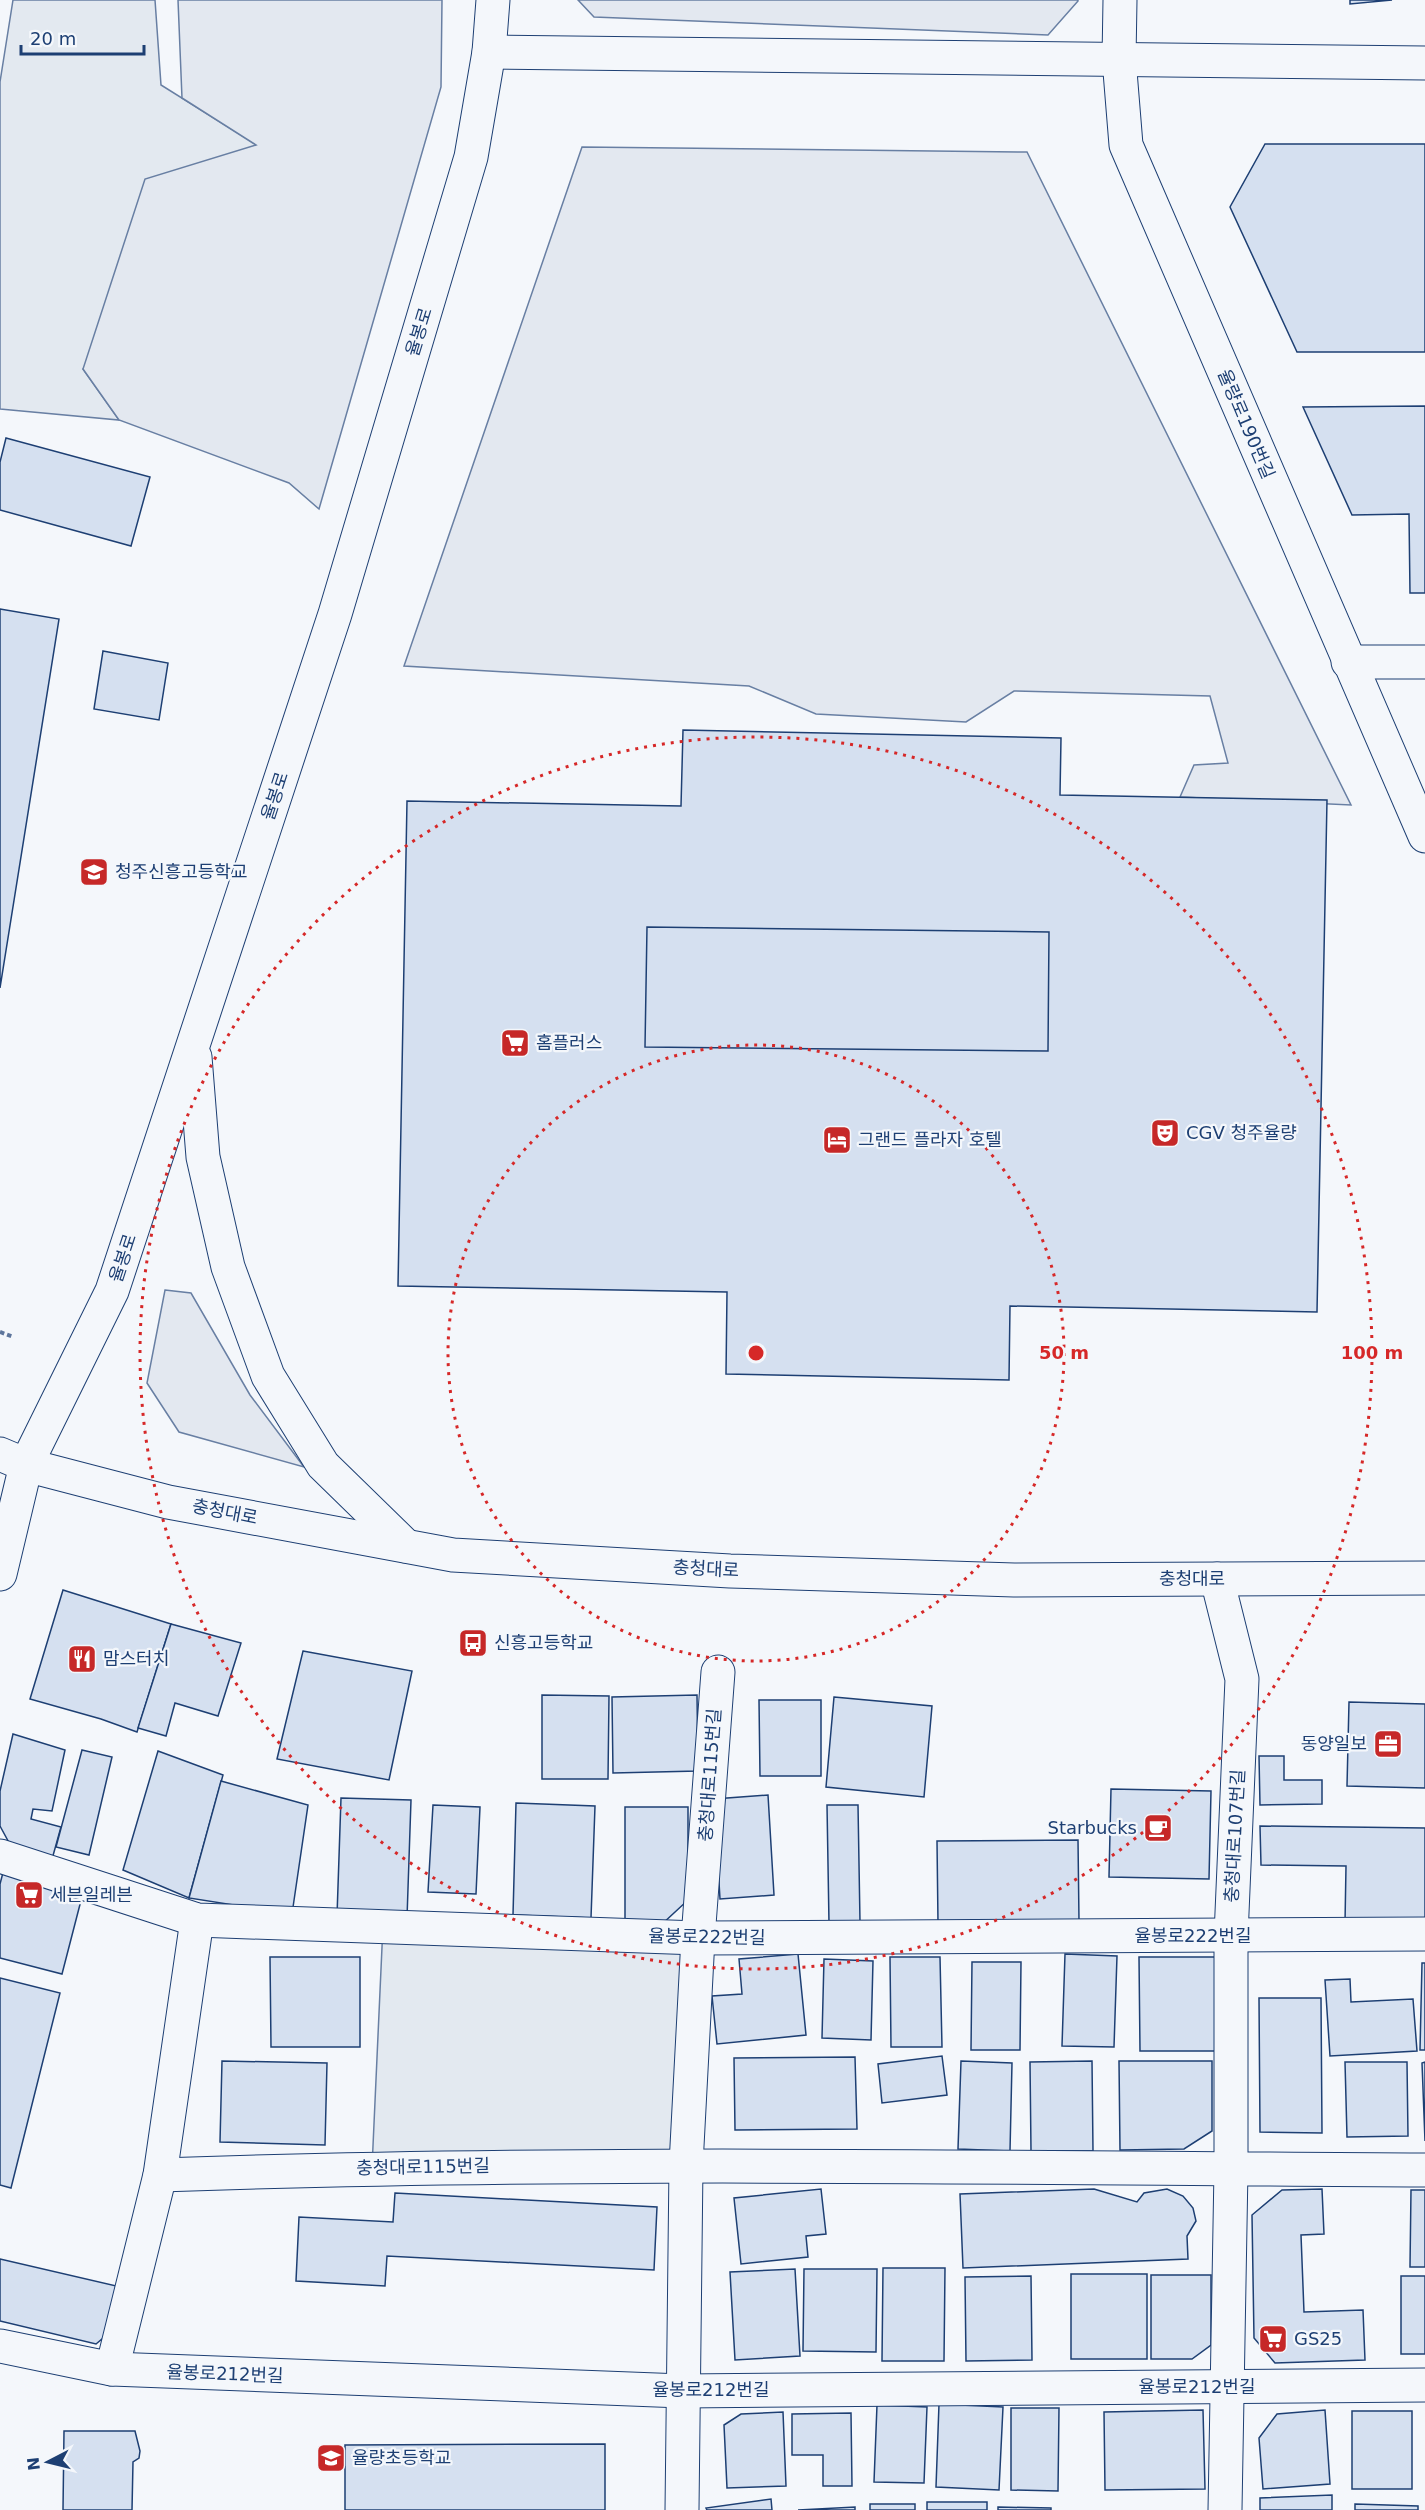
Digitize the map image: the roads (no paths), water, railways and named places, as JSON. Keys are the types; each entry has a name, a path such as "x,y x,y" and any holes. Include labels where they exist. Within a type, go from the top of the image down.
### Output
{"street":[{"name":"율봉로","path":"0,1574 13,1460 112,1292 339,602 471,157 489,52 493,0"},
{"name":"율량로190번길","path":"1120,0 1119,59 1126,145 1425,836"},
{"path":"489,52 1425,63"},
{"path":"1348,662 1425,662"},
{"path":"194,1043 203,1157 228,1267 268,1376 323,1465 406,1546"},
{"name":"충청대로","path":"13,1460 168,1502 453,1555 730,1571 1014,1580 1425,1578"},
{"name":"충청대로107번길","path":"1217,1579 1242,1679 1231,1936 1231,2169 1225,2510"},
{"name":"충청대로115번길","path":"682,2510 686,2165 698,1938 718,1672"},
{"name":"율봉로222번길","path":"0,1856 197,1920 698,1938 1425,1934"},
{"path":"112,2369 160,2175 197,1920"},
{"name":"충청대로115번길","path":"160,2175 372,2168 686,2165 1231,2169"},
{"path":"1231,2169 1425,2170"},
{"name":"율봉로212번길","path":"0,2346 112,2369 682,2391 1425,2385"}],"place":[{"name":"청주신흥고등학교","path":"94,872"},
{"name":"홈플러스","path":"515,1043"},
{"name":"CGV 청주율량","path":"1165,1133"},
{"name":"그랜드 플라자 호텔","path":"837,1140"},
{"name":"신흥고등학교","path":"473,1643"},
{"name":"맘스터치","path":"82,1659"},
{"name":"동양일보","path":"1388,1744"},
{"name":"Starbucks","path":"1158,1828"},
{"name":"세븐일레븐","path":"29,1895"},
{"name":"GS25","path":"1273,2339"},
{"name":"율량초등학교","path":"331,2458"}]}
